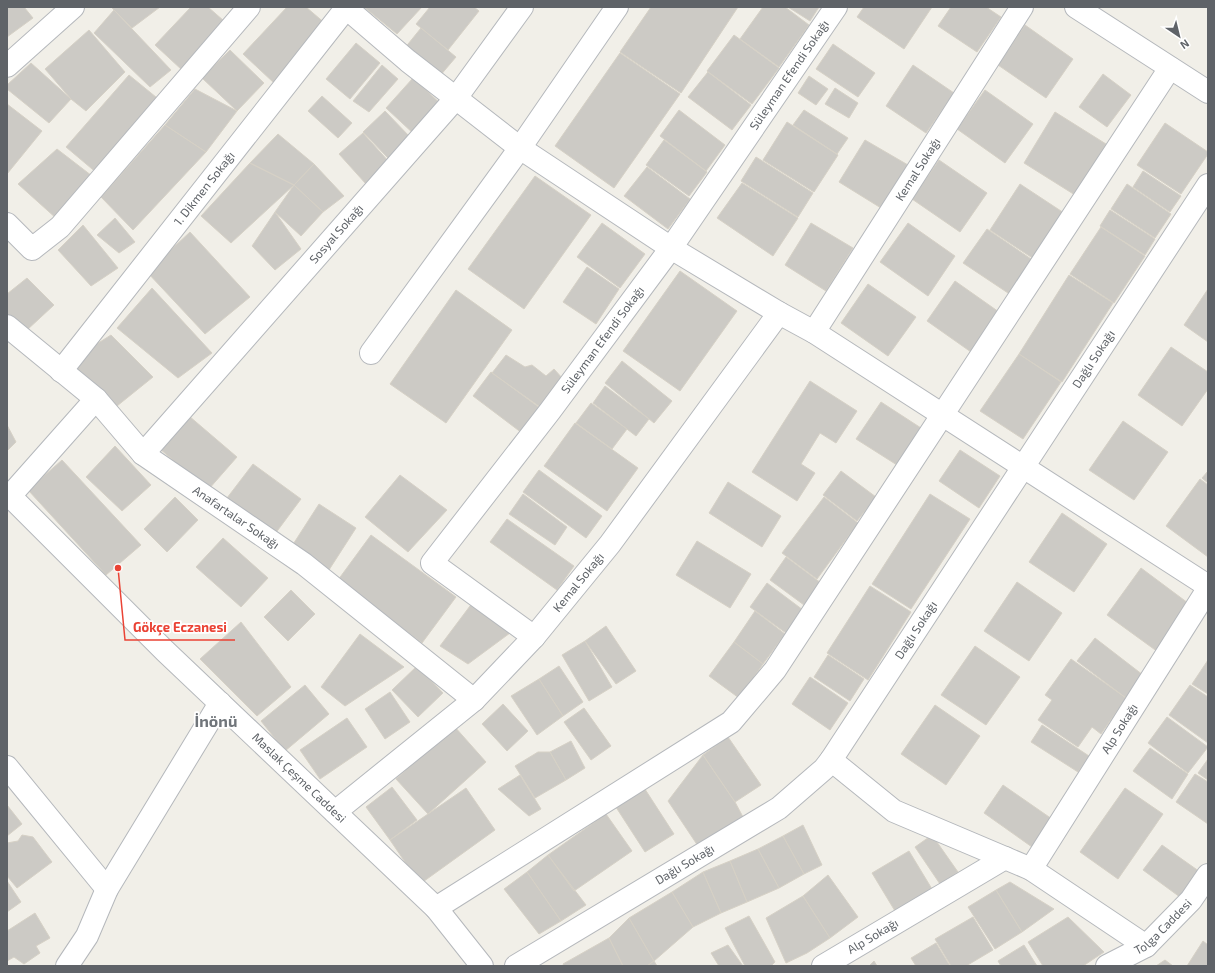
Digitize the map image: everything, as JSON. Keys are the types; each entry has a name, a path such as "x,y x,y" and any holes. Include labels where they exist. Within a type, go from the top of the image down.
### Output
{"street":[{"path":"7,66 73,7"},
{"path":"7,224 32,249 60,227 249,7"},
{"path":"346,7 408,61 520,148 671,248 779,313 814,332 1208,586"},
{"name":"1. Dikmen Sokağı","path":"62,371 346,7"},
{"name":"Sosyal Sokağı","path":"143,454 456,98 522,7"},
{"path":"371,353 520,148 617,7"},
{"name":"Süleyman Efendi Sokağı","path":"534,637 432,563 550,411 671,248 836,7"},
{"name":"Kemal Sokağı","path":"814,332 1022,7"},
{"path":"1076,7 1208,92"},
{"path":"436,908 731,722 775,670 1170,68"},
{"name":"Dağlı Sokağı","path":"516,966 779,808 824,769 1208,186"},
{"name":"Kemal Sokağı","path":"335,812 474,700 534,637 610,544 779,313"},
{"name":"Anafartalar Sokağı","path":"7,326 96,399 143,454 304,564 474,700"},
{"path":"8,495 96,399"},
{"name":"Maslak Çeşme Caddesi","path":"8,495 165,651 436,908 482,966"},
{"name":"Alp Sokağı","path":"1031,869 1208,589"},
{"path":"67,966 88,936 107,890 220,703"},
{"path":"831,760 894,811 1031,869 1146,946"},
{"path":"7,767 107,890"},
{"name":"Alp Sokağı","path":"823,966 1005,858"},
{"name":"Tolga Caddesi","path":"1107,966 1146,946 1191,900 1208,875"}],"building":[{"path":"7,7 24,7 33,18 7,37"},
{"path":"111,7 160,7 132,28"},
{"path":"191,7 208,7 224,21 182,70 155,45"},
{"path":"287,7 306,7 327,25 274,83 243,54"},
{"path":"364,7 422,7 397,34"},
{"path":"430,7 474,7 479,11 448,50 416,24"},
{"path":"651,7 738,7 681,93 620,52"},
{"path":"763,7 785,7 809,25 779,67 740,39"},
{"path":"788,7 819,7 810,21"},
{"path":"864,7 932,7 904,49 857,17"},
{"path":"951,7 986,7 1001,17 977,52 938,26"},
{"path":"114,10 171,70 150,87 94,33"},
{"path":"1025,25 1073,59 1046,98 998,65"},
{"path":"421,28 456,57 439,77 404,49"},
{"path":"89,30 125,72 86,111 71,99 45,69"},
{"path":"734,35 779,68 752,104 707,71"},
{"path":"356,43 380,63 350,99 326,79"},
{"path":"833,44 875,73 858,97 816,69"},
{"path":"230,50 264,83 237,111 202,78"},
{"path":"620,53 680,94 614,188 555,146"},
{"path":"31,63 71,99 49,123 7,89 7,85"},
{"path":"382,65 398,79 369,112 353,101"},
{"path":"913,65 954,93 926,133 886,106"},
{"path":"708,72 751,105 732,130 688,97"},
{"path":"1103,74 1131,95 1107,127 1079,107"},
{"path":"129,75 162,102 98,174 66,147"},
{"path":"809,76 828,89 816,105 798,93"},
{"path":"413,78 443,106 415,135 386,108"},
{"path":"835,88 858,103 849,118 825,104"},
{"path":"195,89 237,111 206,152 165,125"},
{"path":"985,90 1033,124 1005,163 957,129"},
{"path":"322,96 352,123 338,138 308,111"},
{"path":"7,104 42,131 7,174"},
{"path":"679,110 725,145 706,171 660,136"},
{"path":"804,110 848,138 837,154 793,125"},
{"path":"385,111 410,137 388,158 363,132"},
{"path":"1055,112 1106,144 1075,195 1024,163"},
{"path":"787,122 838,155 814,192 763,160"},
{"path":"1165,123 1208,152 1181,194 1137,165"},
{"path":"165,125 206,152 133,230 101,197"},
{"path":"363,133 390,163 366,184 339,154"},
{"path":"278,134 314,164 294,185 250,163"},
{"path":"664,140 707,172 689,196 646,165"},
{"path":"865,140 908,165 881,208 839,182"},
{"path":"57,149 96,179 57,219 18,184"},
{"path":"756,157 813,193 798,217 741,181"},
{"path":"939,160 987,193 960,232 912,199"},
{"path":"250,163 294,185 231,243 201,216"},
{"path":"314,164 344,196 323,212 294,185"},
{"path":"647,167 690,199 668,229 624,196"},
{"path":"1143,171 1181,196 1170,212 1133,187"},
{"path":"535,176 591,215 524,309 468,269"},
{"path":"742,183 798,218 773,256 717,218"},
{"path":"1020,184 1064,213 1034,259 990,230"},
{"path":"1127,184 1171,214 1155,238 1111,209"},
{"path":"294,185 323,212 301,236 275,212"},
{"path":"1110,210 1155,239 1145,255 1100,226"},
{"path":"275,212 301,249 275,270 252,246"},
{"path":"115,218 135,242 119,253 97,235"},
{"path":"602,223 645,254 620,288 577,257"},
{"path":"811,223 853,248 826,291 785,265"},
{"path":"908,223 955,256 928,296 880,262"},
{"path":"83,225 118,268 91,286 58,250"},
{"path":"1101,227 1145,256 1114,303 1070,274"},
{"path":"987,229 1034,261 1011,295 963,263"},
{"path":"190,232 250,297 205,334 147,272"},
{"path":"587,267 619,289 596,324 563,302"},
{"path":"680,271 737,311 680,391 623,351"},
{"path":"1069,275 1113,303 1062,382 1019,354"},
{"path":"27,278 54,305 27,330 7,314 7,294"},
{"path":"955,281 999,312 971,352 927,321"},
{"path":"868,284 916,317 888,356 841,323"},
{"path":"152,288 212,353 178,378 117,328"},
{"path":"1208,289 1208,342 1184,325"},
{"path":"456,290 512,330 446,423 390,384"},
{"path":"111,335 153,377 117,406 68,362"},
{"path":"1171,347 1208,372 1208,389 1182,426 1138,395"},
{"path":"1019,354 1061,382 1023,439 980,411"},
{"path":"506,355 525,367 532,365 546,376 554,369 563,379 540,407 492,373"},
{"path":"622,361 672,401 654,423 605,383"},
{"path":"491,372 540,408 522,433 473,396"},
{"path":"810,381 857,411 836,443 820,433 801,464 815,473 797,501 752,472"},
{"path":"605,386 649,419 636,436 593,403"},
{"path":"881,402 921,428 897,465 856,439"},
{"path":"591,403 627,429 612,449 576,423"},
{"path":"189,416 237,457 208,490 160,449"},
{"path":"1123,421 1168,452 1134,500 1089,470"},
{"path":"575,423 638,468 607,511 544,466"},
{"path":"7,425 16,442 7,451"},
{"path":"115,446 151,485 122,511 86,477"},
{"path":"960,450 1000,476 979,508 939,481"},
{"path":"62,460 141,545 106,575 28,490"},
{"path":"253,464 301,499 275,534 227,498"},
{"path":"539,470 602,516 586,538 523,492"},
{"path":"841,471 876,497 857,521 823,495"},
{"path":"1208,471 1208,483 1202,478"},
{"path":"400,475 447,510 408,552 365,517"},
{"path":"1200,479 1208,485 1208,557 1166,526"},
{"path":"728,482 781,516 762,547 709,513"},
{"path":"523,494 567,527 555,545 509,514"},
{"path":"930,494 970,519 911,609 872,584"},
{"path":"175,497 198,520 167,552 144,529"},
{"path":"824,497 858,523 817,579 782,553"},
{"path":"319,504 356,528 327,573 290,549"},
{"path":"1062,513 1107,544 1074,592 1029,562"},
{"path":"507,519 574,566 557,590 490,542"},
{"path":"371,535 456,597 422,643 338,580"},
{"path":"223,538 268,578 241,607 196,567"},
{"path":"697,541 751,574 730,608 676,575"},
{"path":"786,557 821,583 804,605 770,580"},
{"path":"1141,568 1192,606 1158,652 1107,615"},
{"path":"1017,582 1062,613 1029,661 984,631"},
{"path":"767,583 803,610 786,633 750,607"},
{"path":"870,586 911,612 868,680 827,653"},
{"path":"291,590 315,614 288,641 264,617"},
{"path":"473,602 510,633 468,664 440,646"},
{"path":"755,611 785,634 763,664 734,642"},
{"path":"241,622 291,687 257,716 200,659"},
{"path":"606,626 636,671 616,684 585,641"},
{"path":"360,634 404,667 345,706 321,687"},
{"path":"1095,638 1143,675 1126,698 1077,661"},
{"path":"585,641 612,687 589,701 562,655"},
{"path":"734,642 763,664 739,698 709,676"},
{"path":"975,646 1020,677 986,725 941,695"},
{"path":"828,655 864,679 850,701 814,677"},
{"path":"1071,659 1126,698 1101,734 1092,727 1078,747 1038,720 1052,700 1045,695"},
{"path":"1208,660 1208,694 1192,684"},
{"path":"417,666 443,693 418,717 392,690"},
{"path":"559,666 583,702 563,716 539,679"},
{"path":"810,677 848,703 830,730 792,704"},
{"path":"539,679 563,716 537,735 511,696"},
{"path":"305,685 329,714 285,751 261,721"},
{"path":"1190,685 1208,697 1208,743 1169,715"},
{"path":"390,692 410,722 385,739 365,709"},
{"path":"503,704 528,731 507,751 482,724"},
{"path":"935,705 980,736 946,785 901,754"},
{"path":"584,708 611,746 591,760 564,722"},
{"path":"1167,717 1208,747 1188,773 1148,743"},
{"path":"347,718 367,747 320,779 300,750"},
{"path":"1042,725 1089,756 1078,772 1031,742"},
{"path":"454,726 486,762 428,814 396,779"},
{"path":"728,737 761,785 735,802 703,755"},
{"path":"571,741 585,768 566,780 550,752"},
{"path":"1150,748 1188,774 1172,799 1133,771"},
{"path":"538,752 550,752 566,780 535,798 515,766"},
{"path":"703,755 735,802 743,817 698,846 668,801"},
{"path":"1208,759 1208,780 1198,773"},
{"path":"1195,774 1208,782 1208,824 1176,802"},
{"path":"520,775 541,809 529,816 498,789"},
{"path":"641,783 674,834 645,852 612,801"},
{"path":"1003,785 1052,819 1032,847 984,813"},
{"path":"392,787 417,820 390,840 366,807"},
{"path":"466,788 495,830 420,884 390,840"},
{"path":"1125,788 1163,814 1118,879 1080,852"},
{"path":"7,805 22,824 7,836"},
{"path":"606,814 632,851 574,891 548,855"},
{"path":"803,825 822,865 804,874 783,836"},
{"path":"22,835 33,837 52,862 17,888 7,876 7,843 18,841"},
{"path":"932,835 958,872 940,884 915,847"},
{"path":"783,836 804,874 779,888 758,849"},
{"path":"1162,845 1203,874 1184,900 1143,870"},
{"path":"758,849 779,888 747,902 730,861"},
{"path":"909,851 932,889 895,911 872,873"},
{"path":"548,855 586,905 561,921 527,872"},
{"path":"730,861 747,902 721,913 703,872"},
{"path":"527,872 561,921 539,934 504,889"},
{"path":"703,872 721,913 693,927 672,892"},
{"path":"828,875 858,917 830,938 803,896"},
{"path":"7,881 21,902 7,912"},
{"path":"1010,882 1054,909 1022,932 996,890"},
{"path":"996,890 1022,932 995,949 968,907"},
{"path":"672,892 693,927 654,961 629,918"},
{"path":"803,896 830,938 807,953 786,963 766,918"},
{"path":"35,913 50,938 36,946 40,953 24,964 14,957 7,961 7,931"},
{"path":"749,916 775,962 771,966 745,966 725,928"},
{"path":"973,917 993,950 966,966 951,966 935,939"},
{"path":"1068,917 1104,952 1083,966 1043,966 1028,942"},
{"path":"629,918 654,961 647,966 623,966 609,938"},
{"path":"609,938 623,966 564,966 563,964"},
{"path":"1203,941 1208,945 1208,966 1187,966"},
{"path":"936,943 950,966 916,966 911,958"},
{"path":"728,945 743,966 719,966 711,953"},
{"path":"1024,945 1037,966 1001,966 998,961"},
{"path":"1165,960 1173,966 1156,966"},
{"path":"654,961 657,966 647,966"},
{"path":"874,961 877,966 869,966"}],"place":[{"name":"Gökçe Eczanesi","path":"118,568"}],"district":[{"name":"İnönü","path":"216,721"}]}
